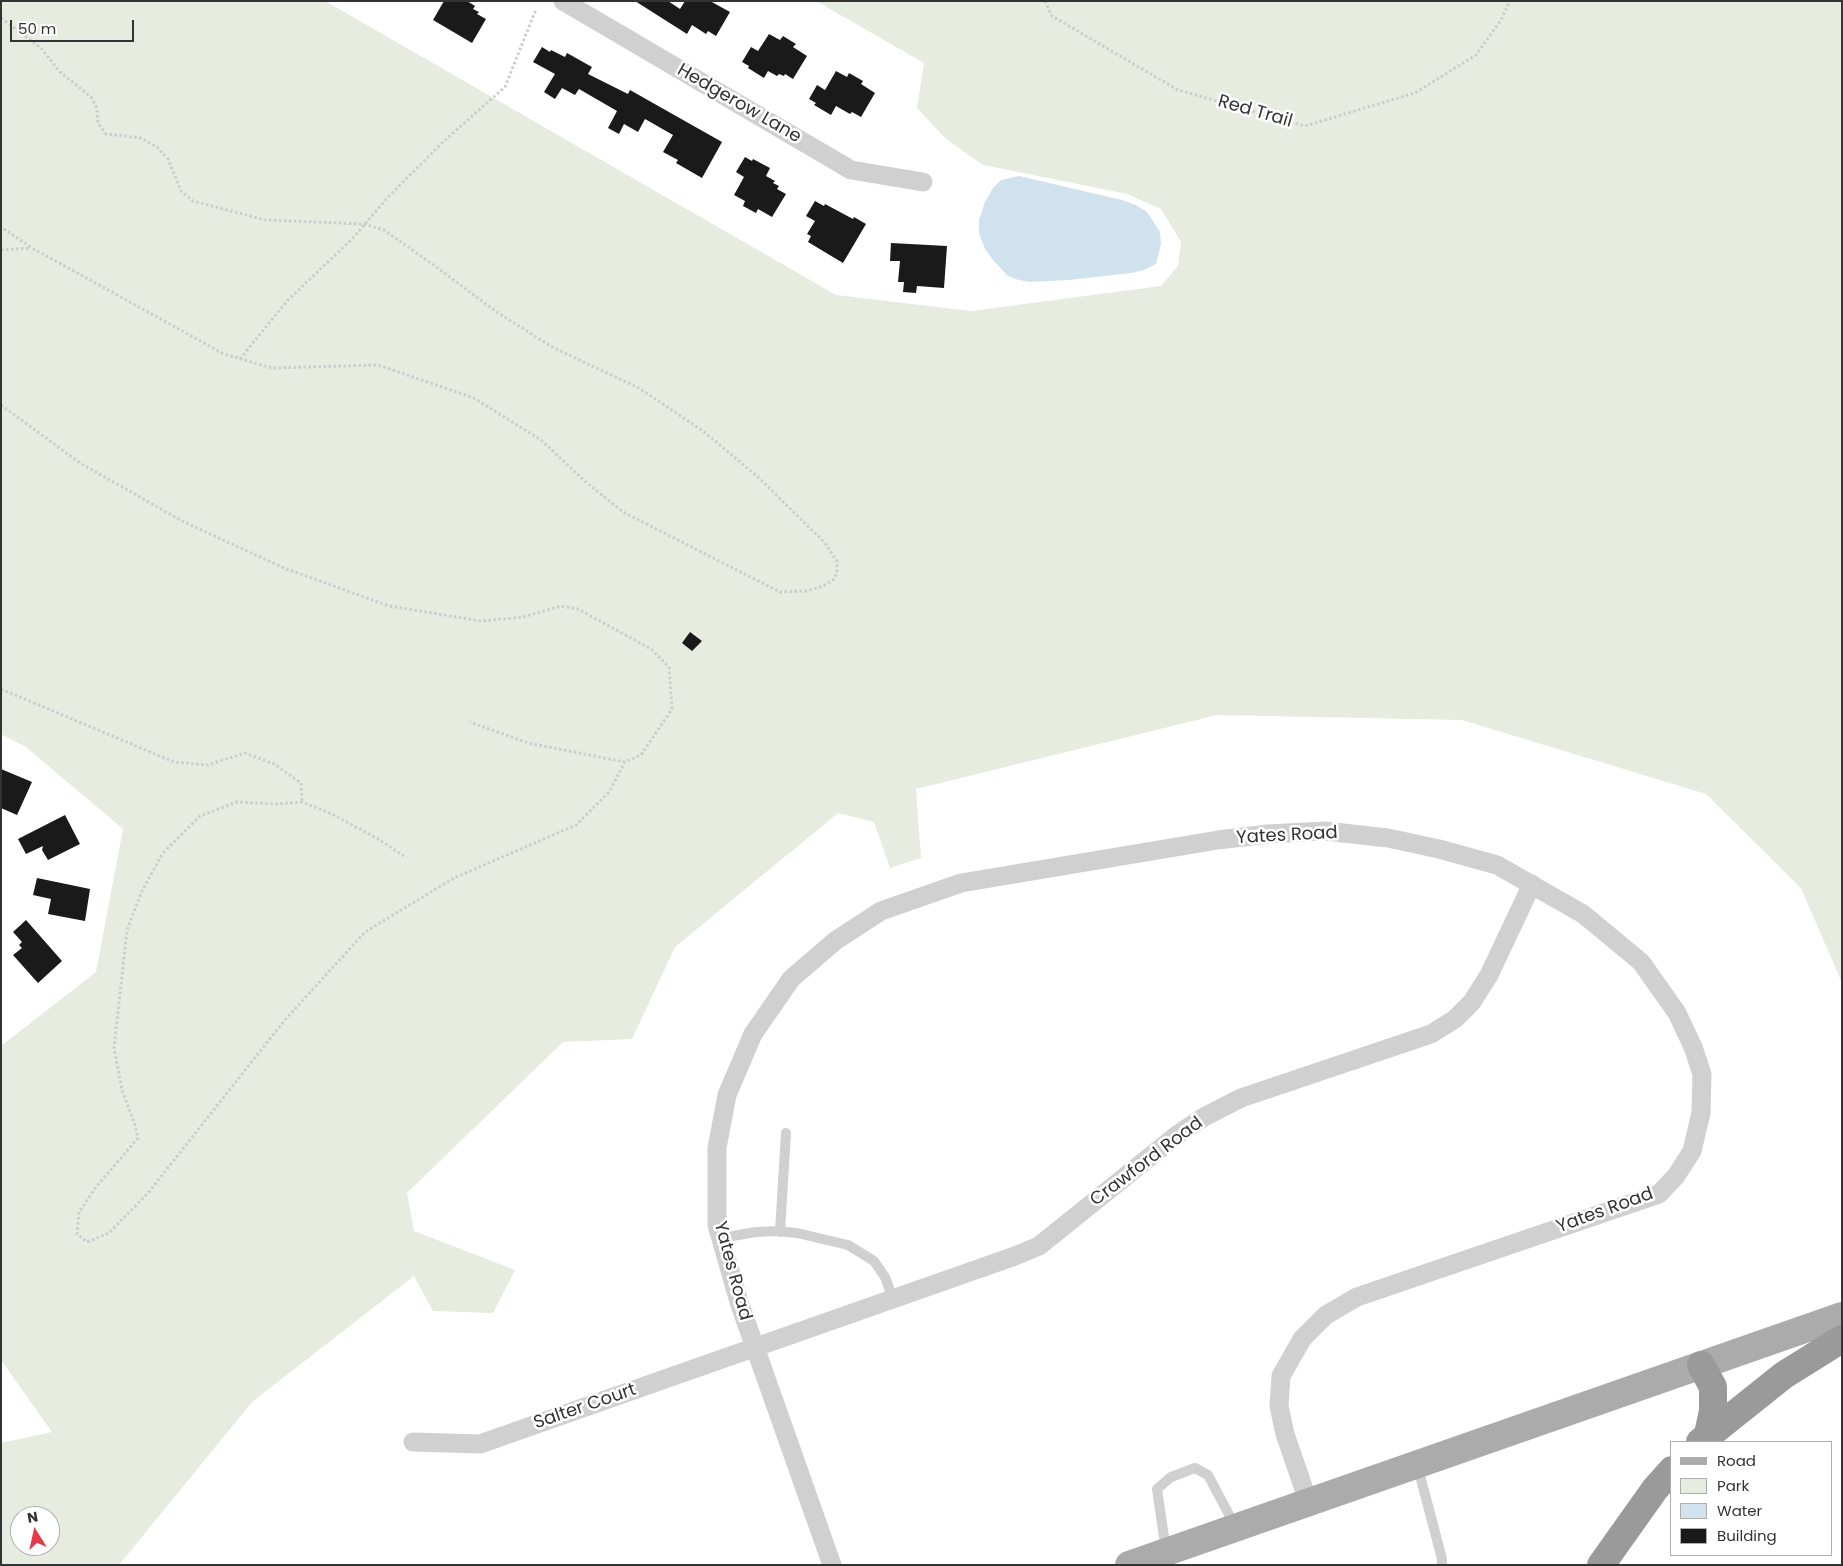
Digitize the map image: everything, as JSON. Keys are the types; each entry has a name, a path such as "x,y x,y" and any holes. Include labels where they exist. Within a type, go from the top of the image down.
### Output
{"highway":[{"path":"1704,1438 1784,1375 1842,1339"},
{"path":"1701,1365 1713,1387 1713,1411 1704,1438"},
{"path":"1600,1565 1655,1489 1670,1472"}],"main road":[{"path":"1129,1565 1842,1316"}],"street":[{"name":"Hedgerow Lane","path":"563,1 851,170 923,182"},
{"name":"Yates Road","path":"832,1565 754,1347 717,1225 717,1148 727,1095 753,1034 791,979 835,941 880,911 961,884 1218,840 1268,834 1325,831 1388,838 1439,849 1497,865 1583,914 1641,962 1677,1013 1693,1047 1702,1074 1701,1113 1692,1151 1676,1176 1659,1194 1358,1297 1326,1315 1302,1339 1281,1376 1279,1406 1285,1434 1308,1501"},
{"name":"Crawford Road","path":"754,1347 1039,1246 1177,1134 1204,1117 1234,1102 1430,1034 1454,1019 1472,1002 1489,975 1532,884"},
{"name":"Salter Court","path":"413,1442 480,1444 754,1347"}],"lane":[{"path":"780,1232 786,1133"},
{"path":"721,1238 756,1232 780,1232 797,1233 848,1245 874,1261 885,1277 893,1299"},
{"path":"1417,1463 1442,1565"},
{"path":"1167,1552 1158,1489 1171,1476 1195,1468 1208,1475 1236,1527"}],"path":[{"name":"Red Trail","path":"1045,1 1052,16 1178,90 1305,126 1415,93 1476,55 1501,20 1510,1"},
{"path":"240,359 287,301 352,239 390,195 444,141 505,87 536,9"},
{"path":"1,18 41,48 60,72 91,97 97,108 98,123 106,134 141,138 157,147 168,159 181,191 193,201 265,220 364,224 384,230 498,313 554,348 639,388 703,431 758,477 825,543 837,561 838,573 833,580 824,586 806,591 780,592 623,512 586,482 542,440 474,398 378,366 272,368 224,354 32,248 1,227"},
{"path":"1,250 32,248"},
{"path":"1,404 89,468 182,521 284,568 389,606 481,621 523,617 561,606 578,609 651,649 669,667 672,709 641,755 625,762 528,743 470,722"},
{"path":"1,689 174,762 208,765 244,753 274,764 301,783 302,802"},
{"path":"404,856 378,839 332,814 302,802 276,804 238,802 200,816 163,853 142,891 127,930 114,1048 122,1090 138,1138 96,1187 79,1212 77,1234 87,1242 109,1233 148,1193 284,1021 365,932 454,878 576,825 609,792 625,762"}],"green space":[{"path":"1,1 325,1 836,295 971,311 1161,286 1178,266 1181,242 1161,209 1127,194 983,165 946,139 917,108 924,63 816,1 1842,1 1842,983 1801,888 1706,794 1462,720 1217,715 916,789 921,858 890,868 874,822 838,813 675,947 632,1039 563,1042 407,1193 414,1231 515,1270 493,1313 433,1311 414,1276 252,1402 119,1565 1,1565 1,1443 52,1432 1,1360 1,1046 96,972 123,829 26,747 1,734"}],"water":[{"path":"1019,176 1122,200 1136,205 1147,212 1160,232 1161,244 1156,264 1144,270 1131,273 1069,280 1029,282 1007,275 985,249 979,233 979,220 985,202 993,188 1001,180"}],"building":[{"path":"444,1 467,1 475,6 473,9 479,12 477,14 486,19 472,43 433,20"},
{"path":"635,1 668,1 680,9 685,1 710,1 730,12 716,36 708,31 706,34 692,25 687,34"},
{"path":"769,34 780,40 783,36 796,44 793,47 807,56 793,79 785,74 784,76 779,74 777,76 768,71 764,78 742,62 751,47 758,51"},
{"path":"542,47 565,57 567,53 592,67 588,74 628,94 630,90 722,142 702,178 676,163 678,160 663,152 673,135 645,119 638,132 624,124 619,134 608,128 617,111 579,89 575,95 562,88 555,99 544,92 555,74 533,62"},
{"path":"836,71 847,77 849,73 863,81 861,84 875,93 861,117 852,112 850,114 836,106 831,115 814,105 816,103 809,99 817,85 825,90"},
{"path":"745,157 770,168 766,176 775,181 773,183 779,186 777,189 786,194 772,217 758,209 756,213 743,206 745,201 734,195 744,177 736,172"},
{"path":"815,201 866,224 843,263 808,242 811,236 807,234 815,221 806,216"},
{"path":"891,243 947,246 944,288 917,286 916,293 903,292 904,282 898,282 900,261 890,261"},
{"path":"690,632 702,641 692,651 682,643"},
{"path":"1,769 32,782 17,815 1,808"},
{"path":"65,815 80,844 48,860 42,850 43,846 26,854 18,839"},
{"path":"37,878 90,889 85,921 48,914 51,899 33,895"},
{"path":"26,920 62,961 38,983 13,955 22,948 19,945 22,942 13,932"}]}
